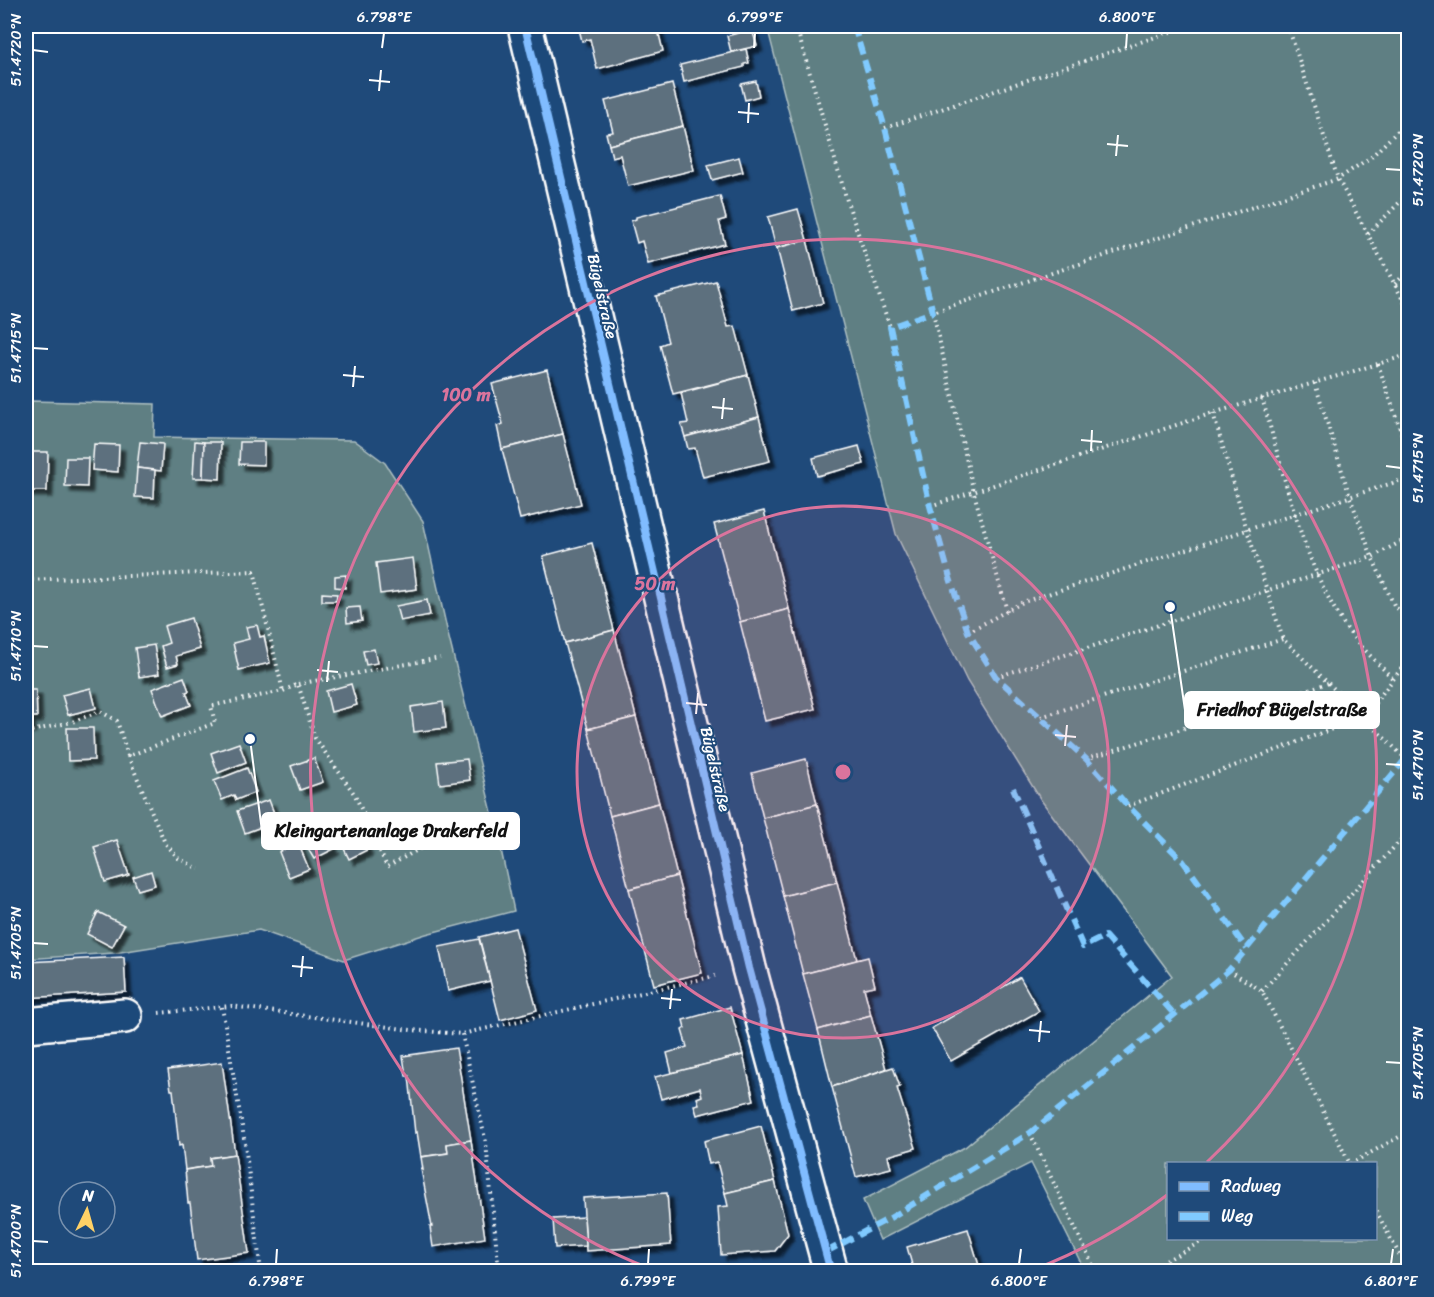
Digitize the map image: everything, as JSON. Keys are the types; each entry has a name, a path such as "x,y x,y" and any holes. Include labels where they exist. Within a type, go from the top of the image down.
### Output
{"street":[{"name":"Bügelstraße","path":"525,26 749,968 831,1272"},
{"path":"26,1025 125,1016"}],"path":[{"path":"796,26 848,204 890,327"},
{"path":"885,128 1188,26"},
{"path":"1288,26 1338,180 1408,309"},
{"path":"1007,610 974,493 933,312 1338,180 1371,157 1408,121"},
{"path":"1368,234 1408,194"},
{"path":"1395,284 1408,271"},
{"path":"930,506 1213,413 1408,355"},
{"path":"1378,364 1408,452"},
{"path":"1315,383 1350,497 1372,557 1394,604 1408,620"},
{"path":"1262,398 1296,514 1317,575 1348,630 1393,680"},
{"path":"1213,413 1247,530 1283,639 1408,762"},
{"path":"968,632 1023,602 1408,478"},
{"path":"996,677 1372,557 1408,538"},
{"path":"26,580 254,571 283,691"},
{"path":"1041,717 1283,639"},
{"path":"128,756 215,723 211,706 283,691 298,684 440,658"},
{"path":"1128,806 1364,717 1408,660"},
{"path":"1086,759 1329,683"},
{"path":"298,684 315,738 355,795 387,867 469,821"},
{"path":"26,732 72,722 100,711 117,721 128,756 165,843 178,858 199,869"},
{"path":"1262,991 1408,832"},
{"path":"125,1016 231,1006 462,1034 749,968"},
{"path":"1229,970 1262,991 1349,1162"},
{"path":"222,1007 244,1144 261,1272"},
{"path":"462,1034 486,1143 499,1272"},
{"path":"1354,1162 1408,1132"},
{"path":"1030,1133 1096,1272"},
{"path":"1377,1213 1408,1271"},
{"path":"1145,1272 1206,1240"}],"green space":[{"path":"767,26 1408,26 1408,1271 1085,1271 1031,1163 880,1240 863,1200 965,1147 1172,976 1041,800 967,681 896,534"},
{"path":"26,402 155,404 154,437 354,440 385,463 423,521 514,911 426,934 344,960 259,930 114,953 26,959"}],"building":[{"path":"593,26 657,26 663,51 597,69 590,39 582,41 579,29"},
{"path":"752,29 757,46 731,52 727,36"},
{"path":"746,49 749,63 744,64 744,67 684,82 680,65"},
{"path":"756,81 759,96 745,100 741,84"},
{"path":"672,84 683,126 609,145 606,133 613,132 605,101"},
{"path":"683,126 694,170 628,186 620,155 612,157 609,145"},
{"path":"739,157 743,172 712,180 708,165"},
{"path":"720,196 726,219 719,221 725,244 648,264 642,241 637,243 631,221 636,217"},
{"path":"798,209 807,240 776,248 768,217"},
{"path":"807,240 823,303 793,311 777,248"},
{"path":"716,281 728,327 735,326 748,375 673,394 660,345 668,342 656,296"},
{"path":"547,370 563,434 502,449 497,426 503,424 492,384"},
{"path":"748,375 759,417 685,437 681,424 688,423 681,393"},
{"path":"759,417 770,461 703,477 695,448 688,449 685,437"},
{"path":"563,434 581,504 520,519 502,449"},
{"path":"195,441 204,442 203,478 193,478"},
{"path":"140,442 163,444 161,471 137,468"},
{"path":"204,442 221,442 220,479 203,478"},
{"path":"240,442 264,442 264,465 239,464"},
{"path":"94,444 119,445 118,472 92,470"},
{"path":"859,446 864,464 817,476 813,458"},
{"path":"26,452 48,452 47,491 26,491"},
{"path":"66,458 88,458 87,487 65,486"},
{"path":"137,468 155,470 154,498 135,497"},
{"path":"764,511 789,609 740,622 714,524"},
{"path":"592,543 614,630 565,643 543,556"},
{"path":"413,558 417,589 380,594 376,563"},
{"path":"346,575 345,588 335,587 335,576"},
{"path":"322,593 337,594 336,601 322,601"},
{"path":"427,600 430,615 400,621 396,606"},
{"path":"360,607 362,621 347,623 346,608"},
{"path":"789,609 815,709 765,721 740,622"},
{"path":"191,618 200,649 176,656 178,664 167,667 161,646 169,643 164,626"},
{"path":"257,625 260,637 264,636 270,663 239,670 233,643 249,639 246,627"},
{"path":"614,630 636,717 588,729 565,643"},
{"path":"154,645 159,674 139,677 135,648"},
{"path":"374,649 377,663 366,665 363,651"},
{"path":"184,677 191,705 162,716 152,689"},
{"path":"351,684 357,705 331,712 326,691"},
{"path":"91,688 96,708 68,715 62,695"},
{"path":"26,690 36,690 37,717 30,717 30,727 26,727"},
{"path":"443,702 446,728 414,732 411,707"},
{"path":"636,717 659,803 610,816 588,729"},
{"path":"67,728 93,728 94,760 68,761"},
{"path":"239,743 246,762 218,773 211,753"},
{"path":"314,758 323,782 300,790 291,766"},
{"path":"467,759 470,780 440,784 437,762"},
{"path":"806,759 817,804 763,818 752,773"},
{"path":"247,768 256,792 236,800 234,795 222,800 214,781"},
{"path":"269,800 277,821 245,833 237,811"},
{"path":"659,803 677,876 629,889 610,816"},
{"path":"817,804 837,882 783,896 763,818"},
{"path":"357,827 367,850 349,859 338,836"},
{"path":"324,831 334,849 314,859 304,842"},
{"path":"117,840 129,875 105,882 94,847"},
{"path":"298,843 309,869 289,877 279,852"},
{"path":"151,871 155,885 138,890 133,877"},
{"path":"677,876 702,973 654,985 629,889"},
{"path":"837,882 857,960 803,974 783,896"},
{"path":"98,912 124,925 112,947 87,934"},
{"path":"515,928 537,1010 500,1020 479,937"},
{"path":"479,939 490,981 448,991 439,947"},
{"path":"124,957 126,992 26,998 26,962"},
{"path":"868,957 875,986 864,988 871,1015 818,1030 803,974"},
{"path":"1020,977 1039,1011 951,1061 932,1028"},
{"path":"730,1007 743,1055 672,1073 667,1053 687,1047 682,1030 685,1028 683,1020"},
{"path":"871,1015 886,1069 832,1087 818,1030"},
{"path":"456,1048 471,1140 447,1144 448,1153 421,1157 417,1132 415,1133 409,1076 406,1076 403,1056"},
{"path":"743,1055 754,1100 697,1115 694,1105 699,1104 697,1098 702,1096 700,1088 661,1099 655,1077"},
{"path":"222,1062 235,1154 210,1158 211,1166 185,1170 182,1145 179,1146 173,1090 171,1090 168,1070"},
{"path":"893,1067 900,1087 897,1088 916,1148 888,1156 891,1168 856,1177 832,1087"},
{"path":"761,1126 775,1181 725,1193 717,1162 709,1164 704,1141"},
{"path":"471,1140 485,1238 433,1247 421,1157 448,1153 447,1144"},
{"path":"235,1154 249,1253 197,1260 185,1170 211,1166 210,1158"},
{"path":"775,1181 788,1234 775,1251 721,1255 718,1207 728,1206 725,1193"},
{"path":"667,1193 671,1245 586,1251 583,1198"},
{"path":"584,1217 586,1246 555,1248 553,1219"},
{"path":"968,1229 981,1272 914,1272 907,1247"}],"marked path":[{"path":"859,26 856,33 885,128 933,312 890,327 930,506 968,632 996,677 1086,759 1128,806 1183,861 1247,949"},
{"path":"826,1252 890,1218 1030,1133 1229,970 1408,756"},
{"path":"1013,788 1083,947 1105,936 1174,1014"}],"cycle path":[{"path":"525,26 749,968 831,1272"}],"place":[{"name":"Friedhof Bügelstraße","path":"1170,607"},
{"name":"Kleingartenanlage Drakerfeld","path":"250,739"}]}
